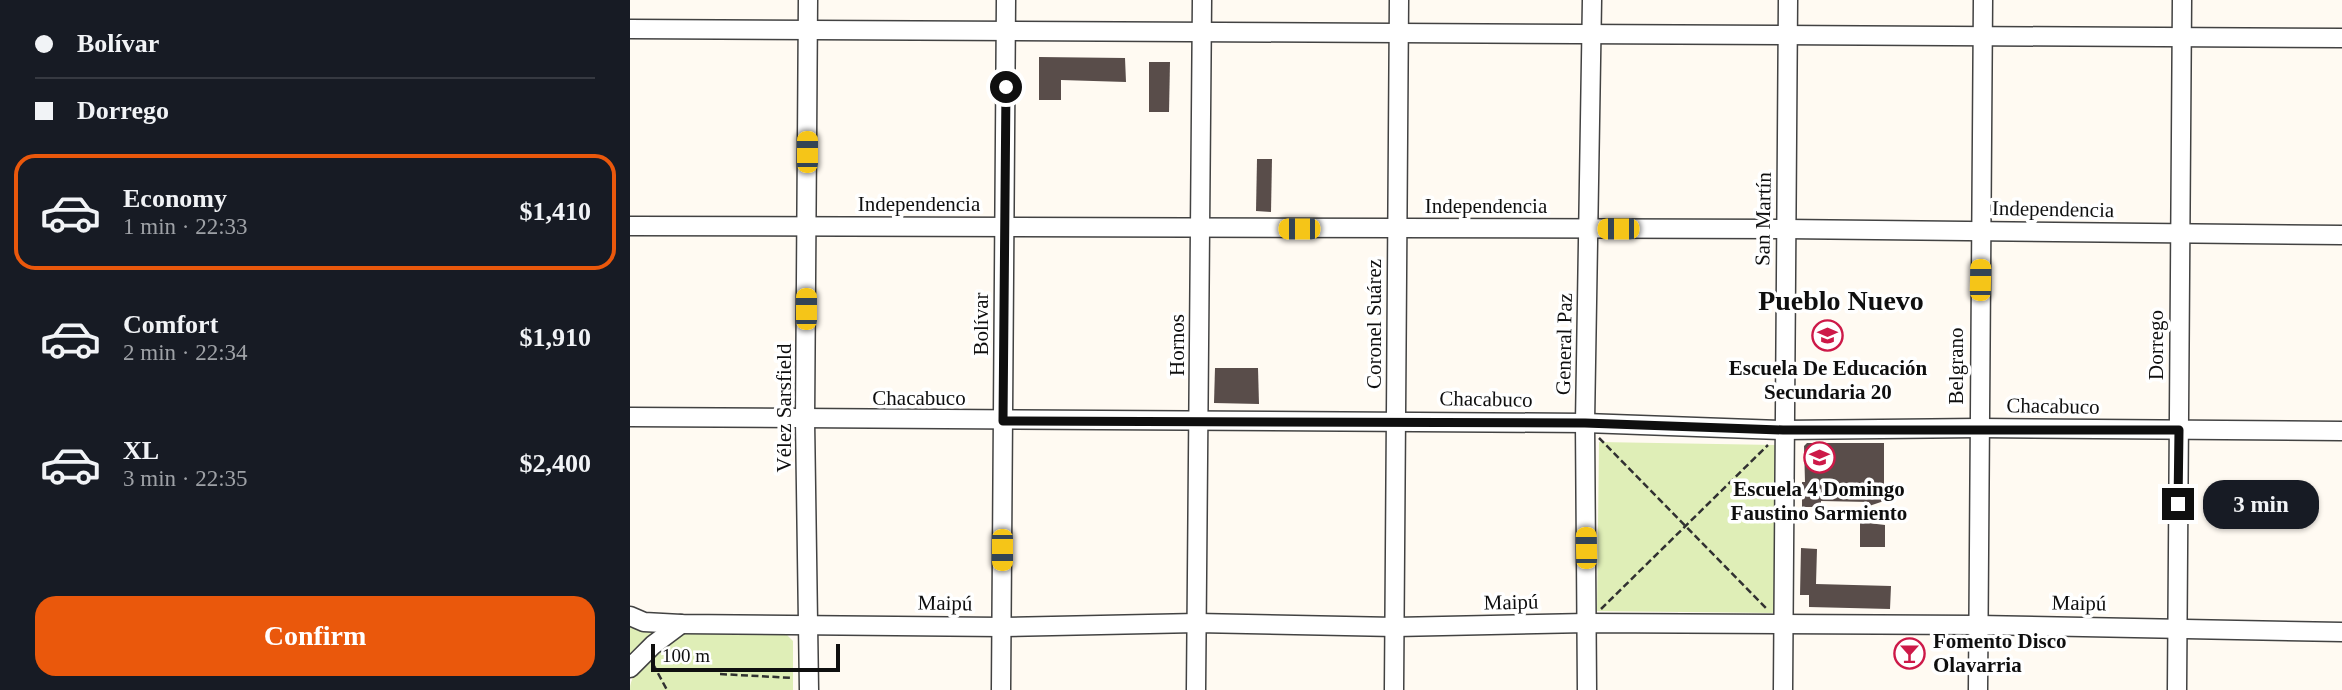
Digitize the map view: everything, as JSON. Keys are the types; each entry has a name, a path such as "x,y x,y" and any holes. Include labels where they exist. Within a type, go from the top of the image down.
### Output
{"street":[{"name":"Vélez Sarsfield","path":"808,0 805,420 809,690"},
{"name":"Bolívar","path":"1001,690 1006,0"},
{"name":"Hornos","path":"1196,690 1202,0"},
{"name":"Coronel Suárez","path":"1394,690 1399,0"},
{"name":"General Paz","path":"1587,690 1585,423 1592,0"},
{"name":"San Martín","path":"1783,690 1788,0"},
{"name":"Belgrano","path":"1978,690 1983,0"},
{"name":"Dorrego","path":"2177,690 2182,0"},
{"path":"630,29 2342,38"},
{"name":"Independencia","path":"630,226 1785,229 2342,235"},
{"name":"Chacabuco","path":"630,417 1585,423 1783,430 1979,428 2342,431"},
{"name":"Maipú","path":"630,616 644,622 681,624 1002,627 1197,623 1395,627 1587,623 1978,625 2342,632"},
{"path":"630,668 653,645 681,624"}],"path":[{"path":"1585,423 1782,624"},
{"path":"1587,623 1783,430"},
{"path":"648,655 667,690"},
{"path":"793,666 793,690"},
{"path":"720,674 793,678"}],"green space":[{"path":"1599,442 1776,445 1774,613 1597,611"},
{"path":"630,621 656,632 630,656"},
{"path":"704,631 785,633 793,641 793,690 630,690 635,673 648,656 665,641 682,634"}],"building":[{"path":"1039,57 1125,58 1126,82 1061,80 1061,100 1039,100"},
{"path":"1149,62 1170,62 1169,112 1149,112"},
{"path":"1257,159 1272,159 1271,212 1256,211"},
{"path":"1215,368 1258,368 1259,404 1214,403"},
{"path":"1807,443 1884,443 1884,501 1869,506 1869,502 1821,501 1821,507 1802,507 1802,482 1805,482 1804,446"},
{"path":"1860,522 1885,525 1885,547 1860,547"},
{"path":"1801,548 1817,549 1816,584 1891,586 1890,609 1809,607 1809,595 1800,595"}],"place":[{"name":"Escuela De Educación Secundaria 20","path":"1828,336"},
{"name":"Escuela 4 Domingo Faustino Sarmiento","path":"1819,457"},
{"name":"Fomento Disco Olavarria","path":"1910,653"}],"district":[{"name":"Pueblo Nuevo","path":"1841,300"}],"route":[{"path":"1006,87 1003,421 1585,423 1783,430 2179,430 2178,504"}]}
